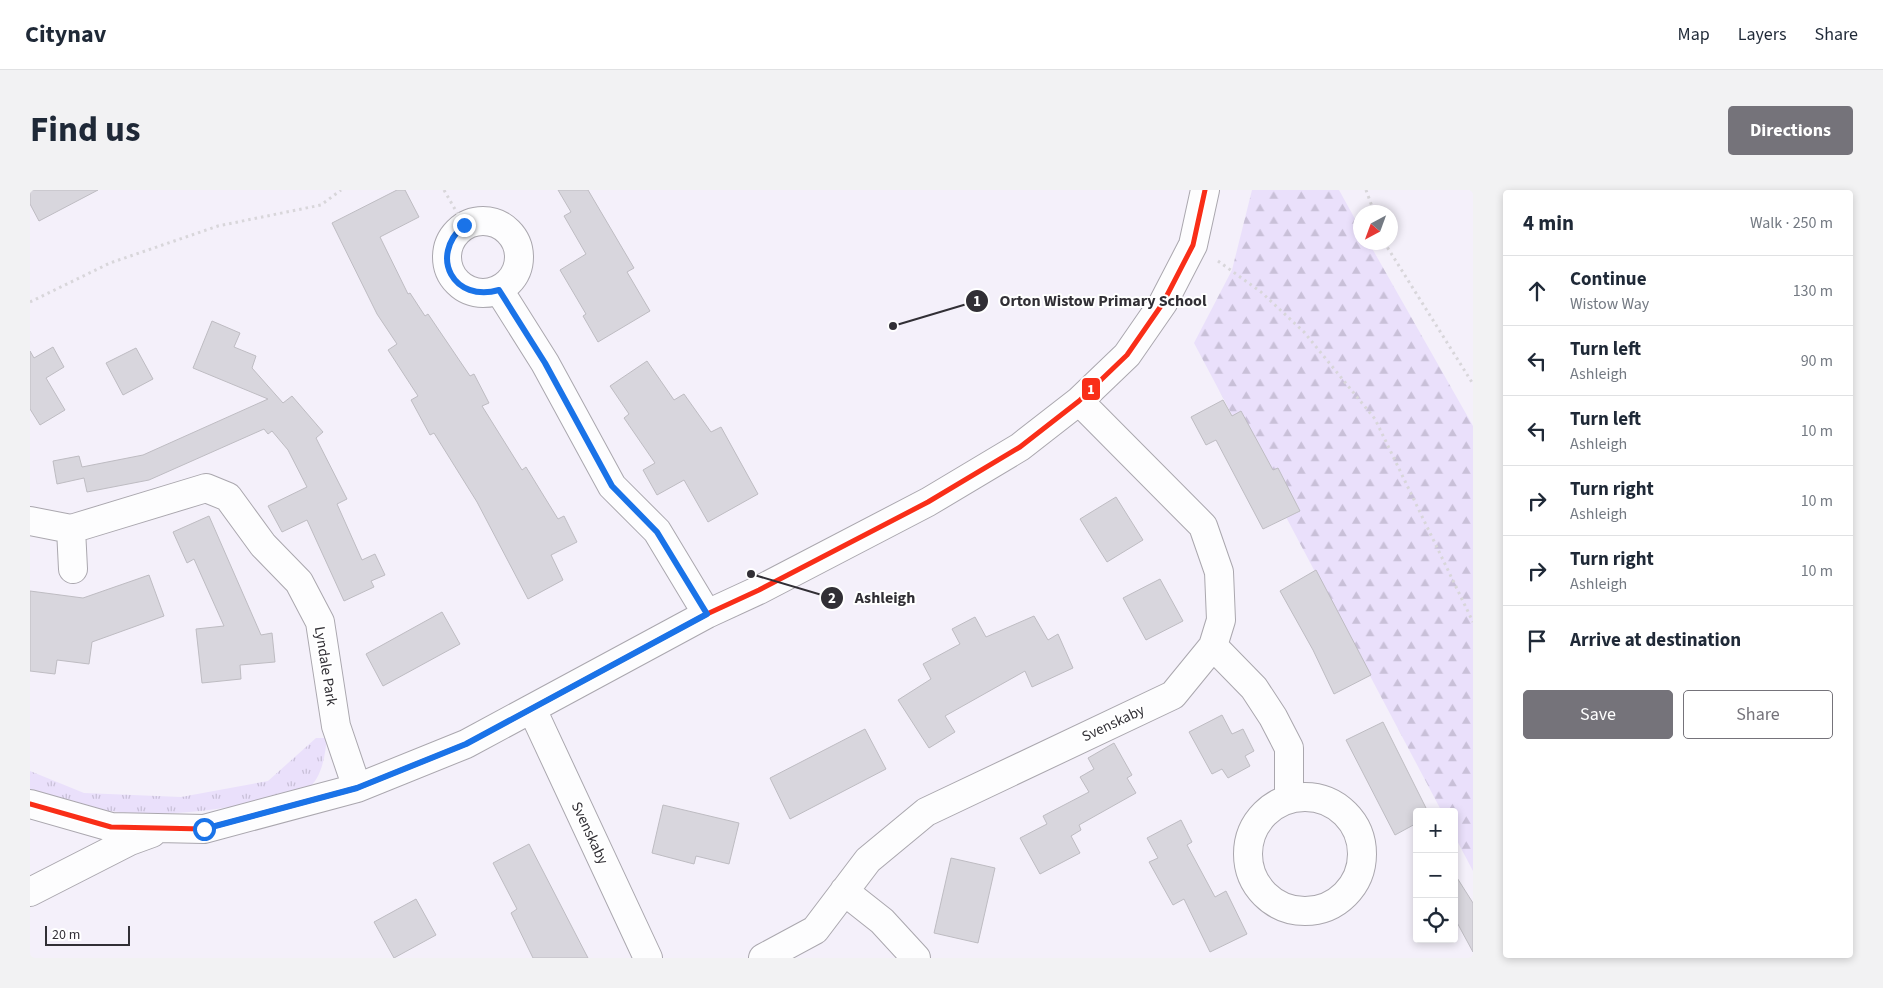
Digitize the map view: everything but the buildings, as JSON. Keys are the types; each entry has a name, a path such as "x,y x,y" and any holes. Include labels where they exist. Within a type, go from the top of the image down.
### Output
{"street":[{"path":"30,804 111,827 204,829 357,788 466,744 707,614 759,590 928,502 1020,447 1079,401 1127,355 1163,303 1193,245 1204,190"},
{"path":"487,220 498,223 508,230 515,239 519,250 520,262 516,274 509,283 499,290 475,293 464,288 451,274 446,256 448,244 454,234 464,225 475,221 487,220"},
{"path":"499,290 545,363 612,486 657,532 707,614"},
{"name":"Svenskaby","path":"763,958 815,930 868,860 926,812 1172,694 1213,646 1221,620 1219,572 1203,526 1079,401"},
{"name":"Lyndale Park","path":"30,521 71,529 206,488 228,497 263,545 299,582 320,622 336,726 357,788"},
{"path":"71,529 73,569"},
{"path":"1213,646 1254,688 1273,717 1288,748 1288,799"},
{"name":"Svenskaby","path":"532,709 648,958"},
{"path":"1308,797 1328,801 1344,812 1356,828 1362,847 1362,866 1355,883 1344,897 1329,907 1302,911 1277,904 1263,893 1253,878 1248,860 1249,841 1257,823 1271,808 1288,799 1308,797"},
{"path":"30,892 130,841 164,828"},
{"path":"844,891 882,921 916,958"}],"path":[{"path":"30,302 110,263 218,226 321,206 341,190"},
{"path":"444,190 464,225"},
{"path":"1366,190 1371,205"},
{"path":"1389,250 1473,384"},
{"path":"1218,261 1261,292 1304,332 1375,419 1473,622"}],"green space":[{"path":"1252,190 1339,190 1353,215 1353,250 1373,250 1473,426 1473,871 1458,843 1458,808 1440,808 1194,343 1232,270"},
{"path":"316,738 327,738 322,767 311,786 298,793 236,806 176,813 146,814 117,812 87,808 58,801 30,791 30,771 84,793 181,797 268,781"}],"transit line":[{"name":"1","path":"30,804 111,827 204,829 357,788 466,744 707,614 759,590 928,502 1020,447 1079,401 1127,355 1163,303 1193,245 1205,190"}],"place":[{"name":"Orton Wistow Primary School","path":"893,326"},
{"name":"Ashleigh","path":"751,574"}],"route":[{"path":"204,829 357,788 466,744 707,614 657,532 612,486 545,363 499,290 475,293 464,288 454,280 448,269 446,256 448,244 454,234 464,225"}]}
